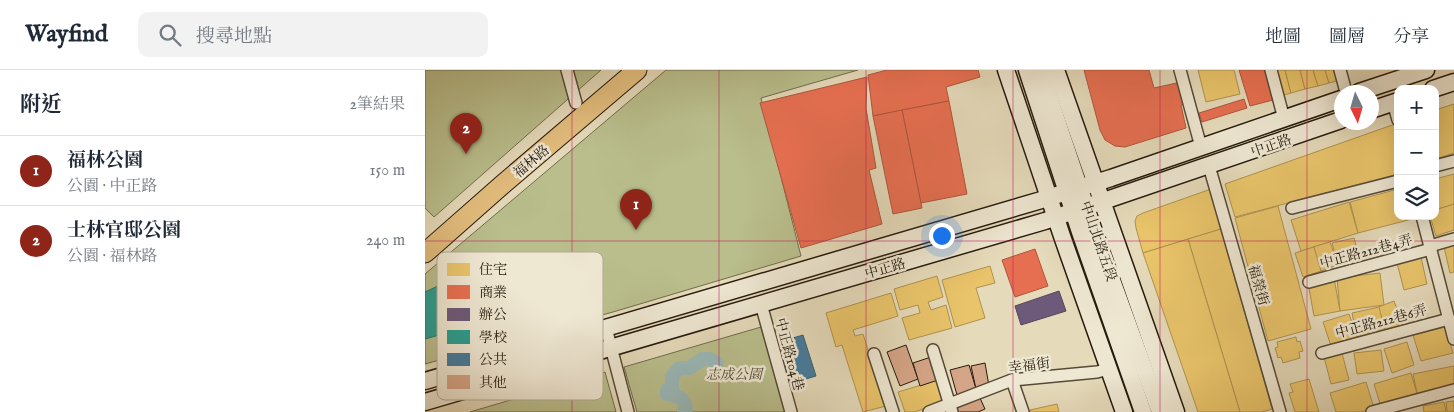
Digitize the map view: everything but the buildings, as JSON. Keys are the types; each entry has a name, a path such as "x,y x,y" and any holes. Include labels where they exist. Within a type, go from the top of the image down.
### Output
{"main road":[{"name":"福林路","path":"425,253 501,185 637,70"},
{"path":"1006,70 1055,217 1124,412"},
{"name":"中山北路五段","path":"1027,70 1081,188"},
{"name":"中山北路五段","path":"1040,70 1160,412"},
{"name":"中山北路五段","path":"1056,70 1081,188"},
{"path":"1376,85 1403,74 1425,70"},
{"path":"1439,87 1454,82"},
{"name":"中正路","path":"603,329 1049,198 1334,101"},
{"path":"1379,107 1394,103"},
{"name":"中正路","path":"603,350 1055,217 1334,122"},
{"name":"中山北路五段","path":"1087,207 1143,412"},
{"name":"中山北路五段","path":"1087,207 1176,412"},
{"name":"中正路","path":"425,381 437,377"}],"street":[{"path":"567,70 575,103"},
{"path":"1180,70 1201,147"},
{"path":"1271,70 1284,119"},
{"path":"1340,70 1344,85"},
{"path":"1439,165 1454,161"},
{"name":"福榮街","path":"1209,166 1280,412"},
{"path":"1293,208 1394,181"},
{"path":"1423,220 1450,316 1454,339"},
{"name":"中正路212巷4弄","path":"1309,282 1454,239"},
{"name":"中正路104巷","path":"761,304 791,412"},
{"name":"中正路212巷6弄","path":"1322,353 1450,316"},
{"path":"606,328 627,412"},
{"path":"933,350 951,408"},
{"path":"873,354 893,412"},
{"name":"幸福街","path":"929,412 951,408 1013,380 1097,372 1109,368"},
{"path":"1013,380 1023,412"},
{"path":"1372,412 1454,390"}],"green space":[{"path":"425,70 601,70 434,217 425,208"},
{"path":"666,70 858,70 761,98 801,256 603,315 603,252 451,252"},
{"path":"437,264 437,361 425,364 425,274"},
{"name":"志成公園","path":"761,327 786,412 637,412 624,367"},
{"path":"605,372 616,412 470,412 510,400 603,400 603,373"}],"waterway":[{"path":"684,412 686,409 684,401 677,396 667,394 667,390 672,388 672,377 679,368 689,368 703,359 709,359 717,363"}],"place":[{"name":"士林官邸公園","path":"466,154"},
{"name":"福林公園","path":"636,230"}]}
